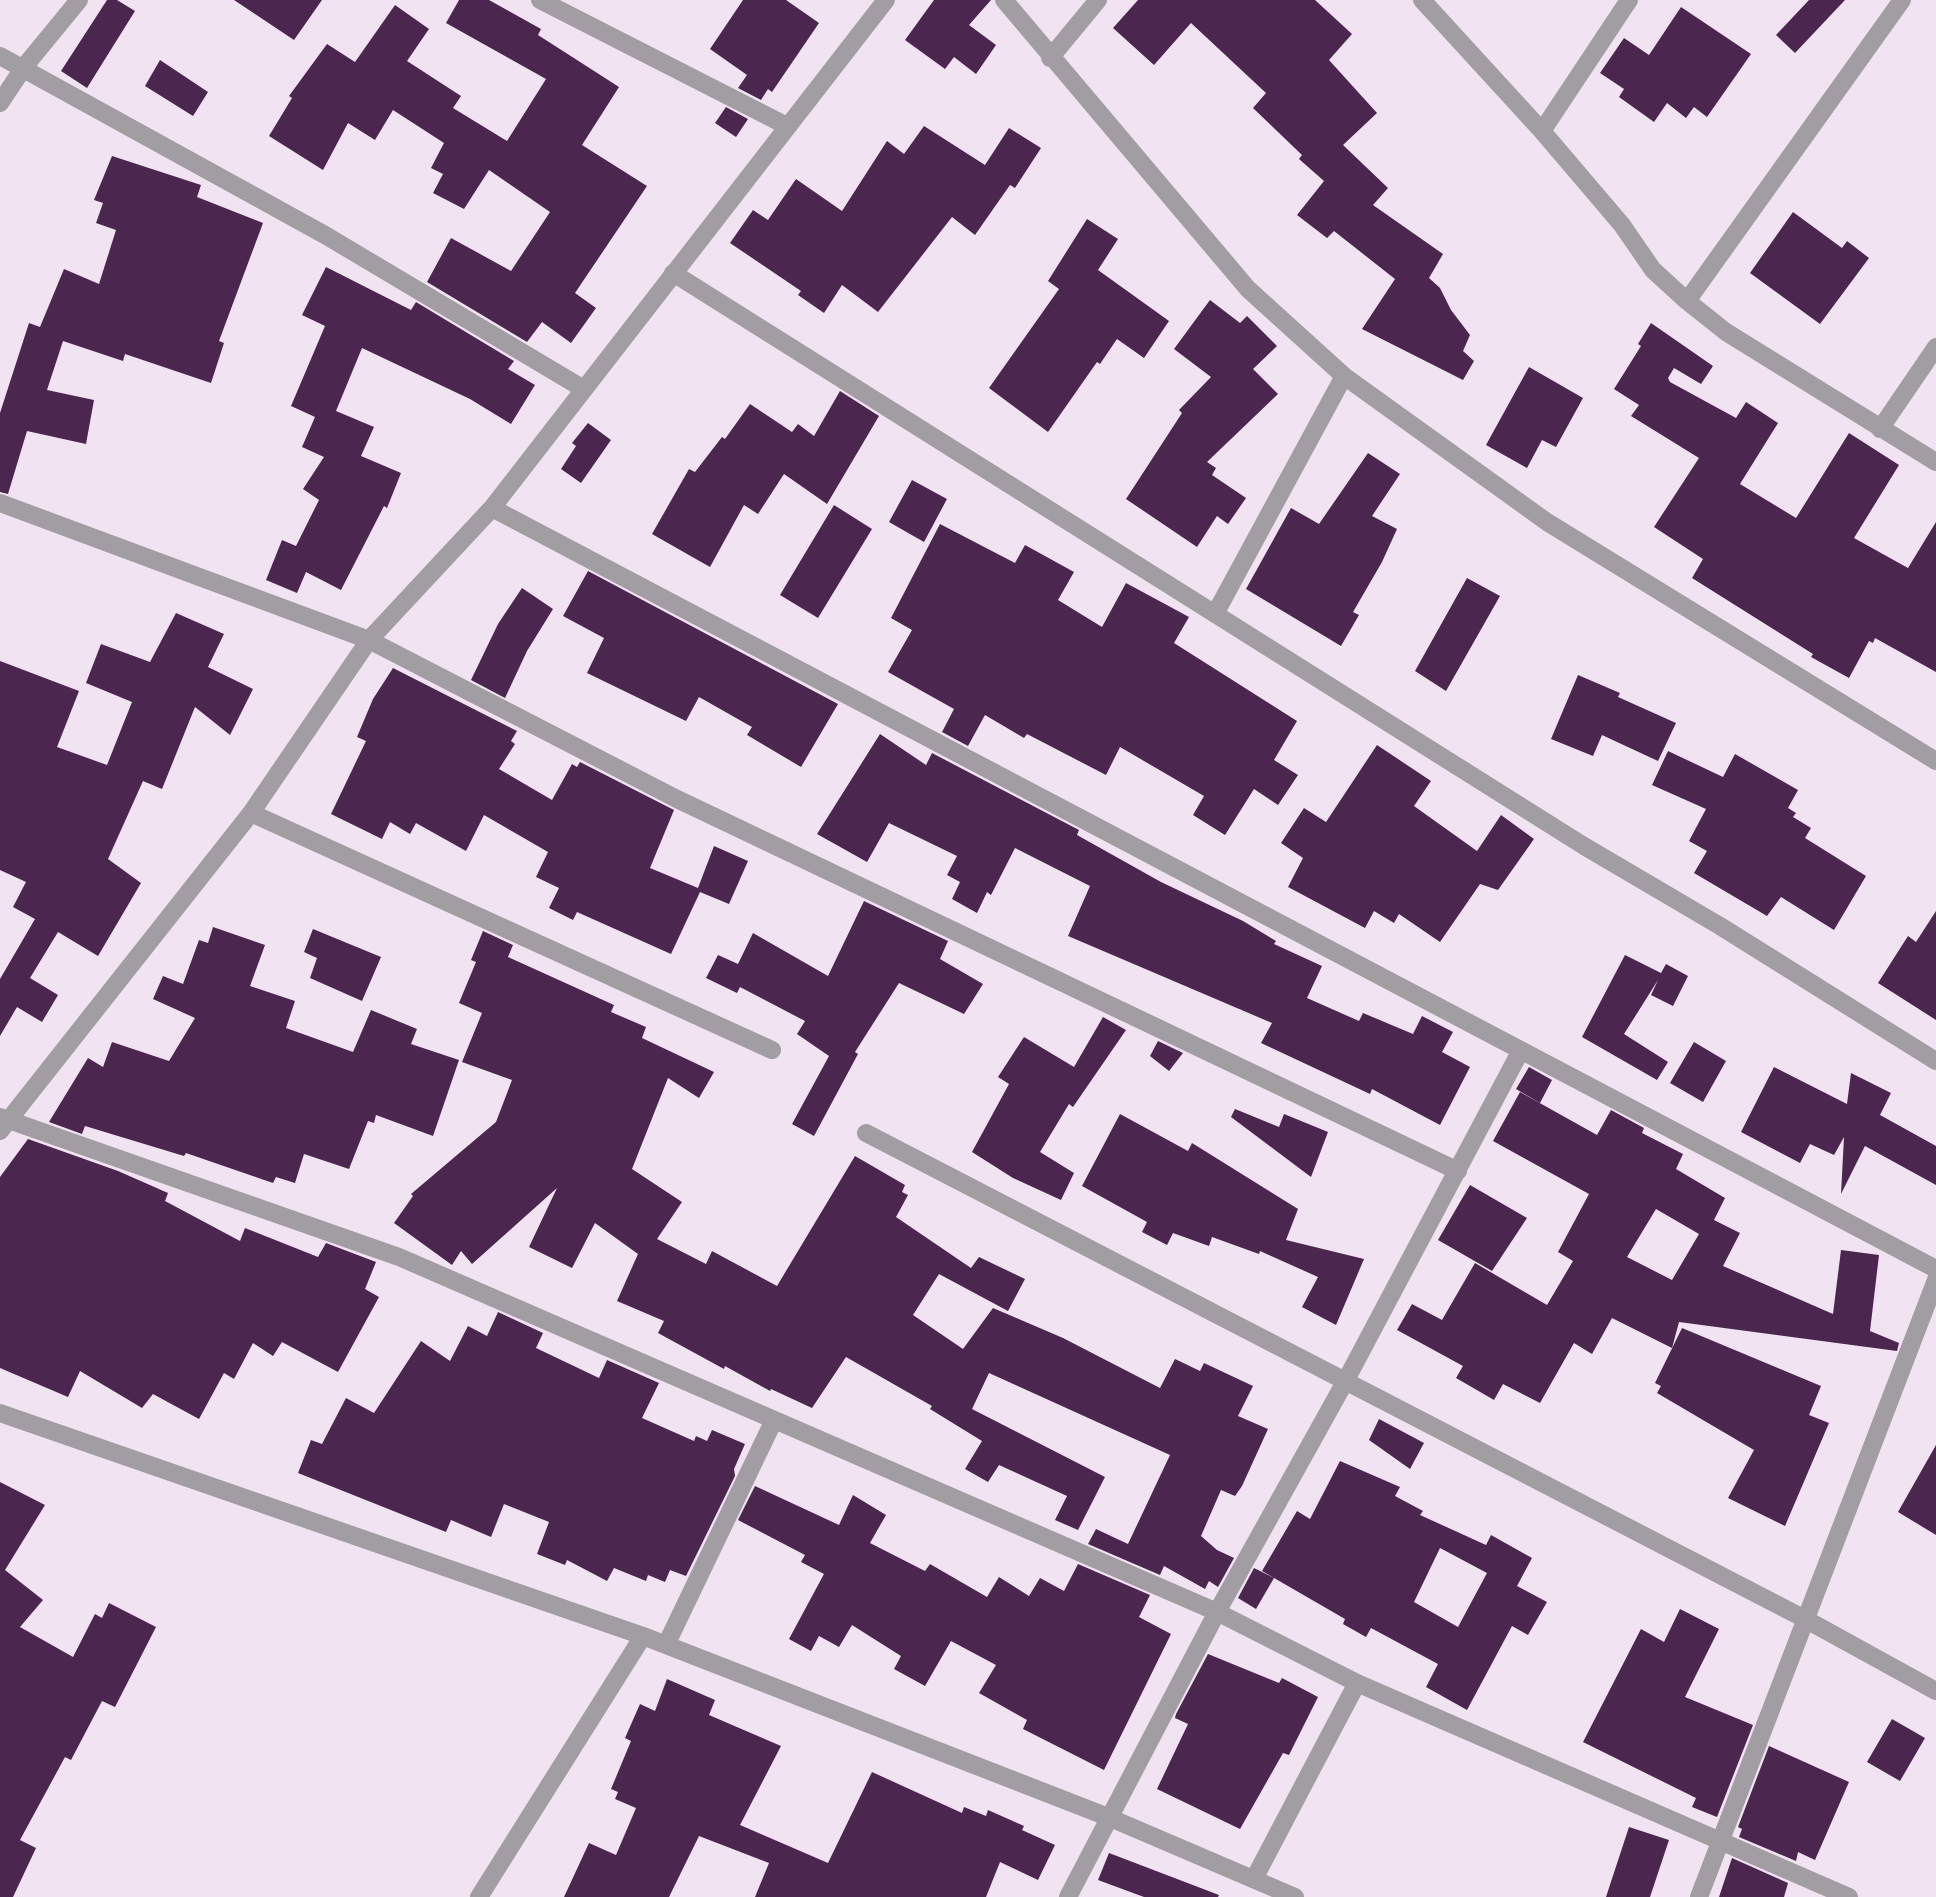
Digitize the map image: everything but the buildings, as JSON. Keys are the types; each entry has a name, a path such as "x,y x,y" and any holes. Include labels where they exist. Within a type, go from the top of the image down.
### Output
{"street":[{"path":"0,103 24,67 79,0"},
{"path":"540,0 787,126"},
{"path":"886,0 582,388 492,508 369,640 251,813 3,1123 399,1257 1217,1612 1357,1684 1849,1897"},
{"path":"1004,0 1050,58 1248,289 1344,376 1547,522 1936,761"},
{"path":"1050,58 1098,0"},
{"path":"1422,0 1542,131 1622,225 1653,270 1726,332 1936,462"},
{"path":"1542,131 1629,0"},
{"path":"1688,301 1902,0"},
{"path":"0,56 325,235 582,388"},
{"path":"673,273 1584,846 1720,926 1936,1061"},
{"path":"1880,429 1936,347"},
{"path":"1215,614 1344,376"},
{"path":"0,503 369,640 677,799 1458,1171"},
{"path":"492,508 1936,1269"},
{"path":"251,813 772,1050"},
{"path":"1068,1897 1217,1612 1346,1380 1520,1052"},
{"path":"866,1133 1805,1619 1936,1691"},
{"path":"1699,1897 1936,1280"},
{"path":"0,1413 643,1636 1108,1817 1255,1877 1296,1897"},
{"path":"666,1645 774,1420"},
{"path":"479,1897 643,1636"},
{"path":"1255,1877 1357,1684"}]}
